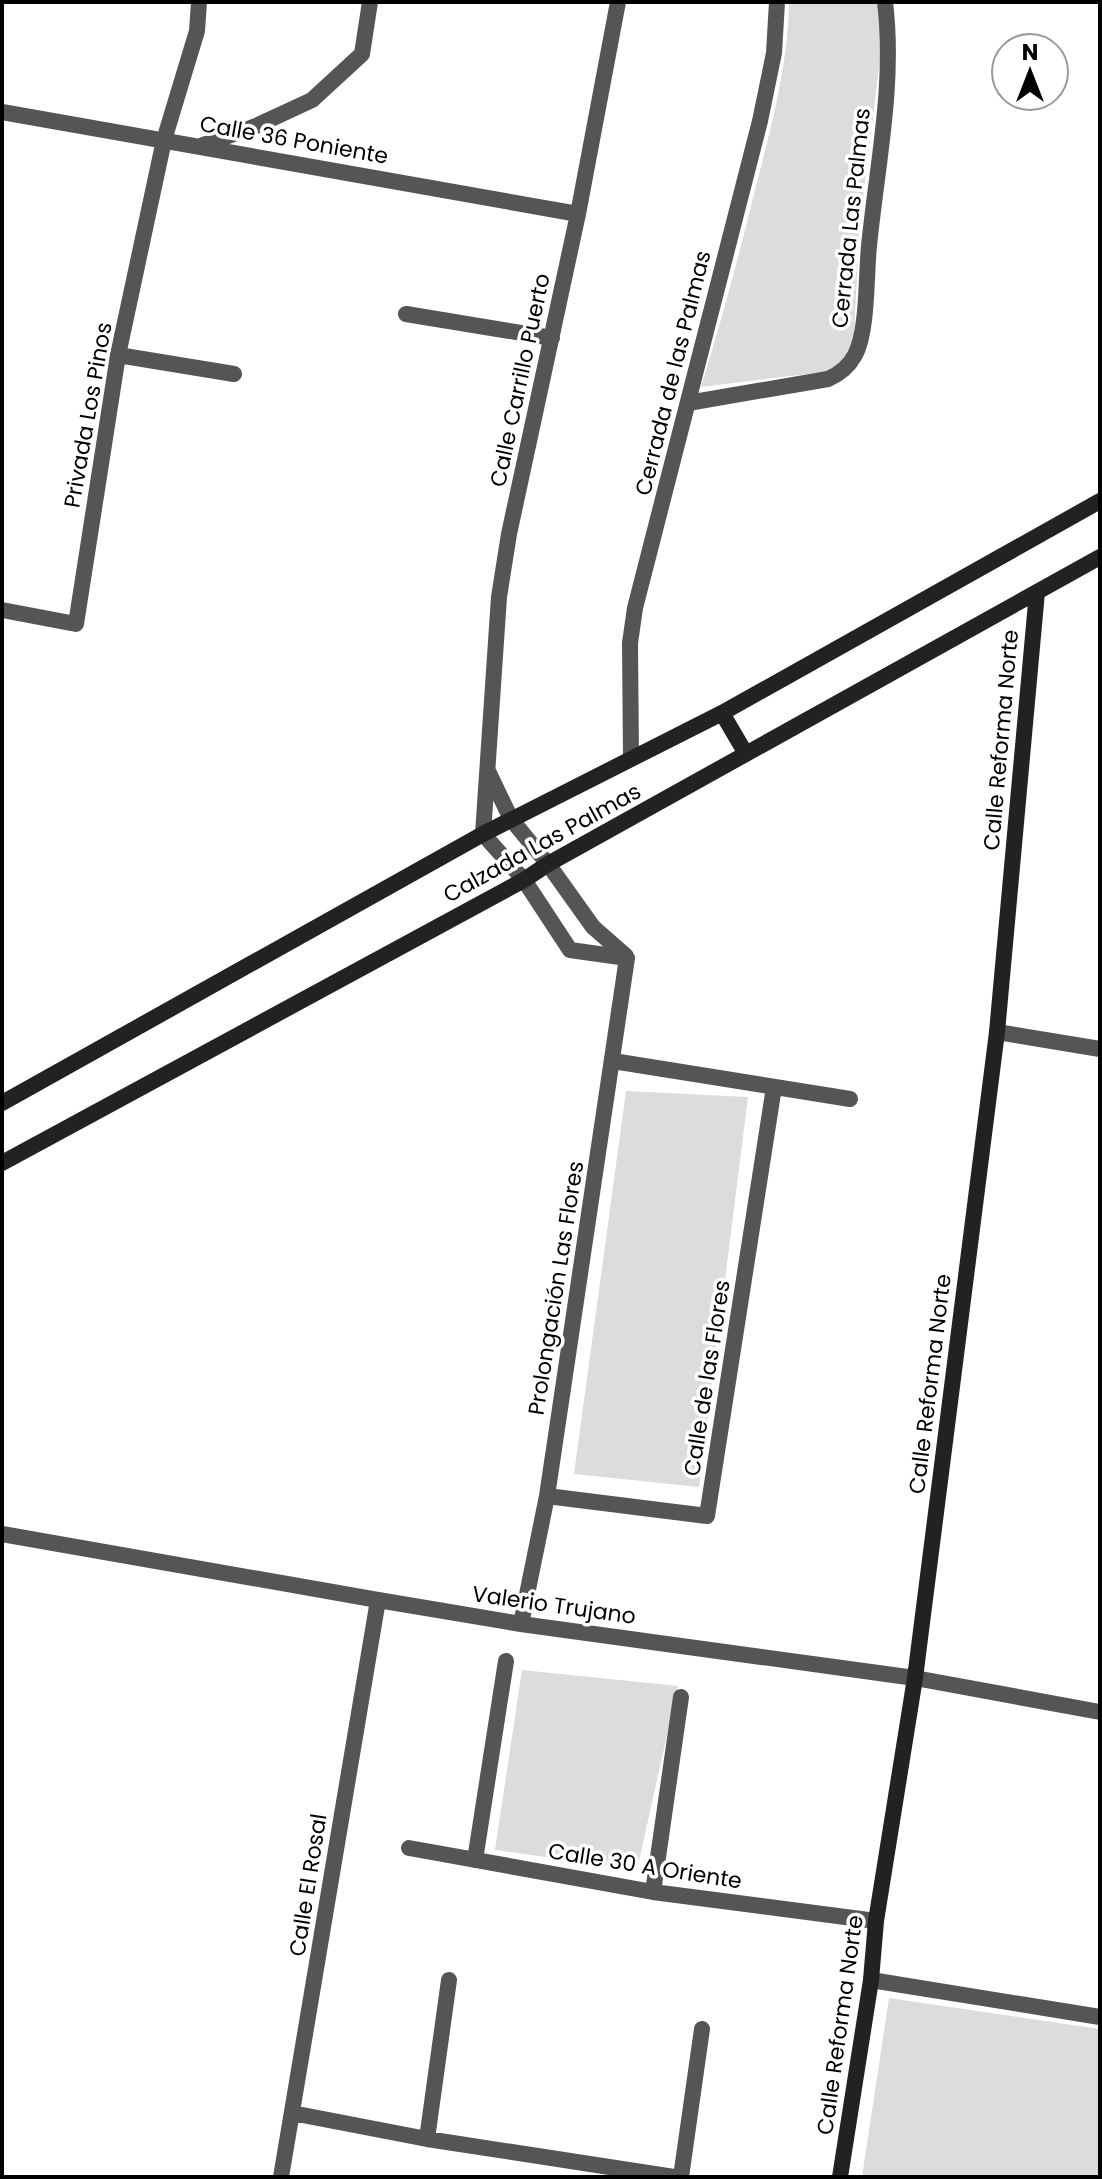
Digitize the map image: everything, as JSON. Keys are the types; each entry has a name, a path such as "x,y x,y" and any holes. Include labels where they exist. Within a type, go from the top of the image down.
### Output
{"main road":[{"name":"Calzada Las Palmas","path":"2,1103 483,834 722,713 1100,501"},
{"name":"Calzada Las Palmas","path":"2,1163 524,880 1100,557"},
{"name":"Calle Reforma Norte","path":"840,2177 871,1980 876,1921 915,1678 997,1032 1037,592"},
{"path":"722,713 746,754"}],"street":[{"name":"Privada Los Pinos","path":"2,610 76,624 118,355 164,140 197,31 199,2"},
{"path":"199,146 256,126 312,100 362,54 370,2"},
{"name":"Calle Carrillo Puerto","path":"483,834 499,597 509,534 578,214 618,2"},
{"name":"Cerrada de las Palmas","path":"631,757 630,643 635,608 760,121 774,53 777,2"},
{"name":"Cerrada Las Palmas","path":"688,403 828,379 841,373 855,356 861,340 888,89 889,42 885,2"},
{"name":"Calle 36 Poniente","path":"2,112 578,214"},
{"path":"406,314 552,338"},
{"path":"118,355 234,374"},
{"name":"Calle Carrillo Puerto","path":"488,770 511,819"},
{"path":"511,819 593,927 627,958"},
{"path":"483,834 524,880 570,950 627,958"},
{"name":"Prolongación Las Flores","path":"521,1624 547,1496 627,958"},
{"path":"997,1032 1100,1049"},
{"path":"613,1061 850,1099"},
{"name":"Calle de las Flores","path":"547,1496 707,1516 774,1087"},
{"name":"Valerio Trujano","path":"2,1534 521,1624 915,1678 1100,1712"},
{"name":"Calle El Rosal","path":"281,2177 378,1600"},
{"path":"475,1860 506,1661"},
{"path":"653,1892 681,1697"},
{"name":"Calle 30 A Oriente","path":"409,1848 653,1892 876,1921"},
{"path":"427,2139 449,1980"},
{"path":"871,1980 1100,2017"},
{"path":"681,2177 702,2029"},
{"path":"292,2113 427,2139 674,2177"}],"shaded area":[{"path":"789,2 879,2 883,35 859,231 854,337 850,352 831,371 701,387 773,120 786,50"},
{"path":"626,1091 748,1097 699,1487 574,1474"},
{"path":"522,1670 678,1686 637,1870 495,1850"},
{"path":"889,1998 1100,2029 1100,2177 862,2177"}]}
